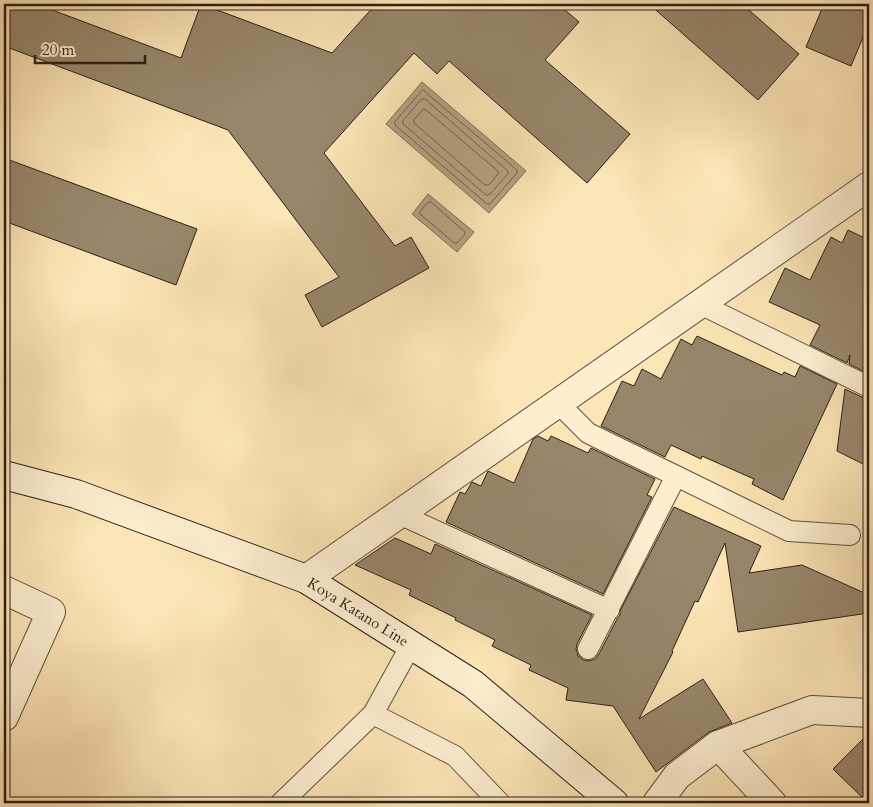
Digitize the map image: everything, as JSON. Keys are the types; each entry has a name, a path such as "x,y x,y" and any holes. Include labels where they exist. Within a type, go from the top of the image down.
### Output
{"street":[{"path":"306,578 868,189"},
{"name":"Koya Katano Line","path":"4,475 76,494 306,578 473,684 614,803"},
{"path":"4,590 51,612 4,717"},
{"path":"656,803 677,776 718,745 812,710 869,713"},
{"path":"718,745 772,803"}],"lane":[{"path":"700,304 869,387"},
{"path":"558,403 588,433 789,531 850,535"},
{"path":"588,649 676,476"},
{"path":"399,514 608,610"},
{"path":"281,803 373,714 411,645"},
{"path":"373,714 455,756 500,803"}],"water":[{"path":"422,82 526,171 489,213 386,124"},
{"path":"428,194 474,232 457,252 412,214"}],"building":[{"path":"4,4 36,4 181,58 201,4 332,53 376,4 558,4 579,22 545,60 630,134 587,183 449,61 437,74 414,53 324,153 395,246 411,237 429,268 322,327 305,295 339,277 228,130 4,46"},
{"path":"649,4 742,4 799,54 758,100"},
{"path":"824,4 869,4 869,23 851,66 806,47"},
{"path":"4,158 197,229 176,285 4,221"},
{"path":"848,230 869,240 869,374 849,364 850,355 847,363 810,345 820,325 769,302 785,268 810,280 831,237 842,243"},
{"path":"697,336 782,375 784,372 795,377 800,366 837,384 783,500 752,484 754,479 702,456 701,459 671,445 665,457 601,426 622,381 634,386 642,369 661,379 681,339 692,345"},
{"path":"845,389 869,399 869,467 837,451"},
{"path":"538,436 548,441 551,436 588,453 591,448 655,479 647,495 652,497 603,594 446,522 460,492 465,494 472,482 481,486 488,471 514,483 533,439"},
{"path":"674,507 761,546 749,573 802,565 869,595 869,613 738,632 725,543 698,602 695,601 673,652 639,719 703,679 732,723 709,732 656,772 613,706 566,700 568,688 529,670 531,665 492,646 495,640 409,595 411,590 355,565 395,538 431,554 435,544 592,615 576,649 578,656 583,660 589,661 595,659 599,654"},
{"path":"869,733 869,803 868,803 833,769"}]}
